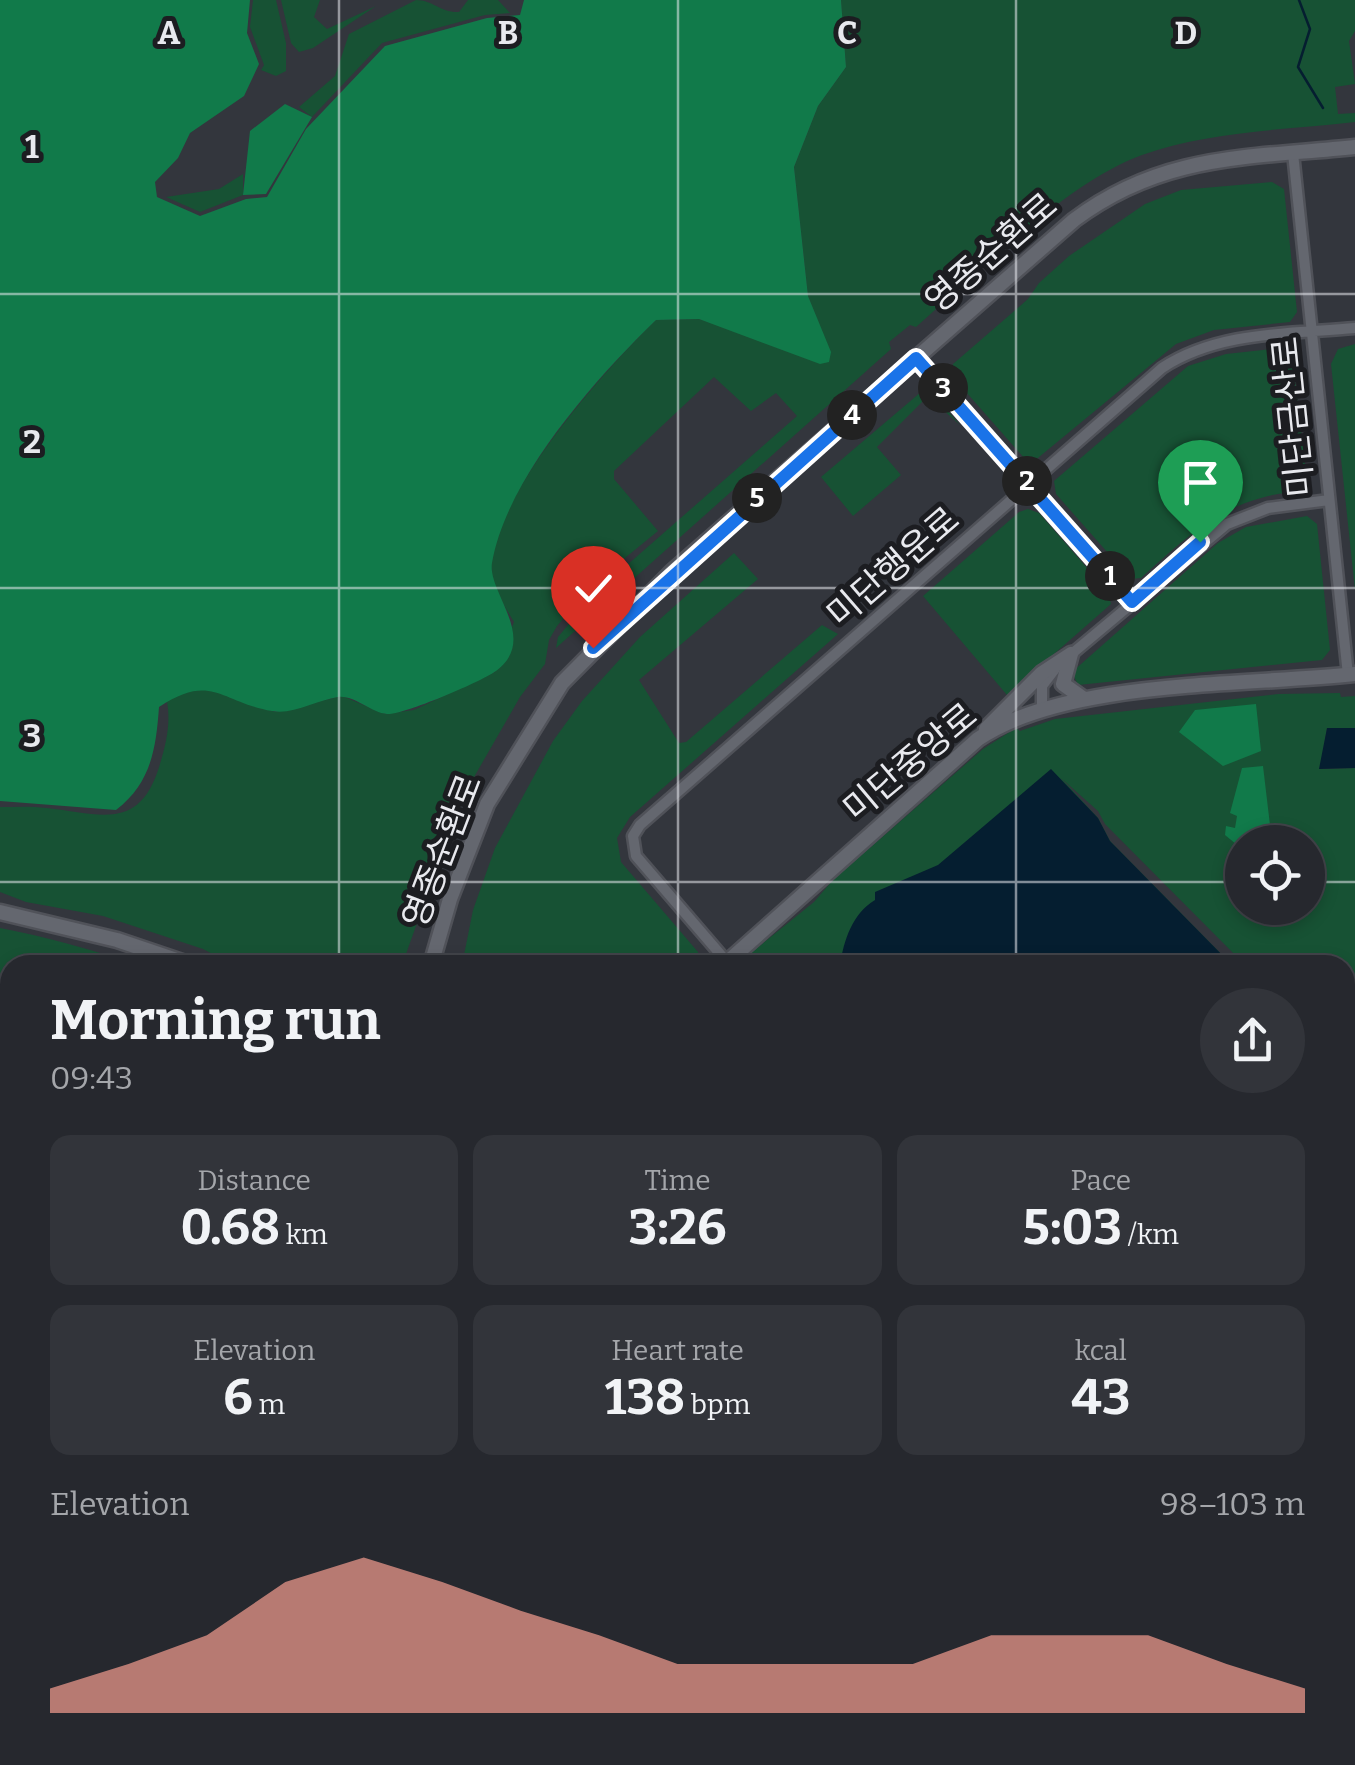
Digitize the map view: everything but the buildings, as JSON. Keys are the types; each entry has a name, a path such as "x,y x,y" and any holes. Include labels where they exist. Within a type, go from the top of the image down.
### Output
{"main road":[{"name":"영종순환로","path":"434,955 456,883 487,804 562,683 624,616 916,358 1074,220 1146,176 1197,162 1355,147"},
{"path":"1071,654 1063,684 1085,700"},
{"path":"978,739 1000,710 1071,654"},
{"name":"미단중앙로","path":"735,955 978,739 1042,706 1351,675"},
{"path":"0,912 117,940 161,955"}],"street":[{"name":"미단금산로","path":"1293,153 1351,675"},
{"name":"미단행운로","path":"718,955 636,856 634,836 640,825 1179,356 1223,341 1355,328"},
{"path":"916,358 1132,602"},
{"path":"1042,706 1046,680 1071,654 1200,542 1236,519 1268,508 1330,500"}],"green space":[{"path":"0,0 250,0 247,33 259,64 244,96 190,133 178,158 155,182 157,197 200,216 246,199 267,197 306,129 385,46 487,18 520,15 524,0 841,0 846,67 818,106 794,167 808,296 831,352 829,362 820,364 699,319 656,320 581,400 534,464 515,498 492,563 513,632 513,647 507,660 493,673 424,704 387,714 344,697 280,712 216,693 192,692 159,707 150,764 137,788 116,810 0,801"},
{"path":"253,0 276,0 286,43 286,71 276,76 261,70 264,65 250,27"},
{"path":"281,0 320,0 314,17 327,29 376,6 313,48 299,52 291,43"},
{"path":"416,0 459,12 468,0 498,0 510,13 485,15 382,43 312,117 299,107 335,76 349,34"},
{"path":"841,0 1355,0 1355,31 1349,41 1355,84 1335,87 1338,114 1355,113 1355,122 1248,132 1168,147 1113,168 1083,186 1023,231 916,327 910,325 889,342 891,349 556,648 558,637 594,594 797,416 776,393 751,411 714,377 614,471 614,479 658,531 592,585 557,626 549,640 545,664 520,697 462,798 406,955 215,955 103,916 26,902 0,892 0,807 41,807 101,815 130,809 152,786 166,741 167,702 183,691 210,688 275,712 342,696 385,714 414,710 495,672 514,622 491,573 497,537 511,504 582,401 656,320 699,319 753,336 830,352 808,296 794,167 818,106 846,67"},
{"path":"285,104 312,117 266,194 243,195 250,131"},
{"path":"243,174 243,195 200,212 166,197 219,189"},
{"path":"1272,182 1284,189 1297,312 1290,322 1214,330 1176,344 1033,462 1025,459 951,375 953,364 1028,299 1039,283 1069,256 1145,204 1181,190"},
{"path":"1355,344 1355,590 1331,364 1338,349"},
{"path":"1291,347 1308,489 1267,496 1227,511 1196,530 1141,578 1131,579 1056,494 1054,481 1188,366 1226,354"},
{"path":"921,392 933,394 960,425 931,399 924,400 877,447 901,475 853,516 821,477"},
{"path":"1028,509 1039,513 1108,592 1111,604 1007,695 923,596 1019,512"},
{"path":"1307,516 1317,524 1330,650 1322,660 1078,685 1072,672 1218,543 1246,527"},
{"path":"734,553 758,579 639,680 679,743 686,742 822,625 838,634 630,817 617,838 621,862 698,955 464,955 473,910 495,848 553,741 582,701 640,637"},
{"path":"1278,694 1355,696 1355,728 1327,728 1320,769 1355,768 1355,955 1235,955 1105,824 1098,811 1061,778 1098,818 1110,841 1222,955 748,955 814,902 832,881 983,749 1016,728 1020,731 1055,719"},
{"path":"1256,704 1261,751 1223,766 1179,732 1195,710"},
{"path":"1263,766 1270,825 1236,825 1237,816 1230,813 1242,768"},
{"path":"0,928 106,955 0,955"}],"water":[{"path":"1327,728 1355,728 1355,768 1319,769"},
{"path":"1051,769 1098,818 1110,841 1222,955 842,955 850,928 875,900 875,892 938,865"}],"waterway":[{"path":"1299,0 1310,29 1298,67 1323,108"}],"route":[{"path":"593,648 672,572 916,358 1132,602 1200,542"}]}
